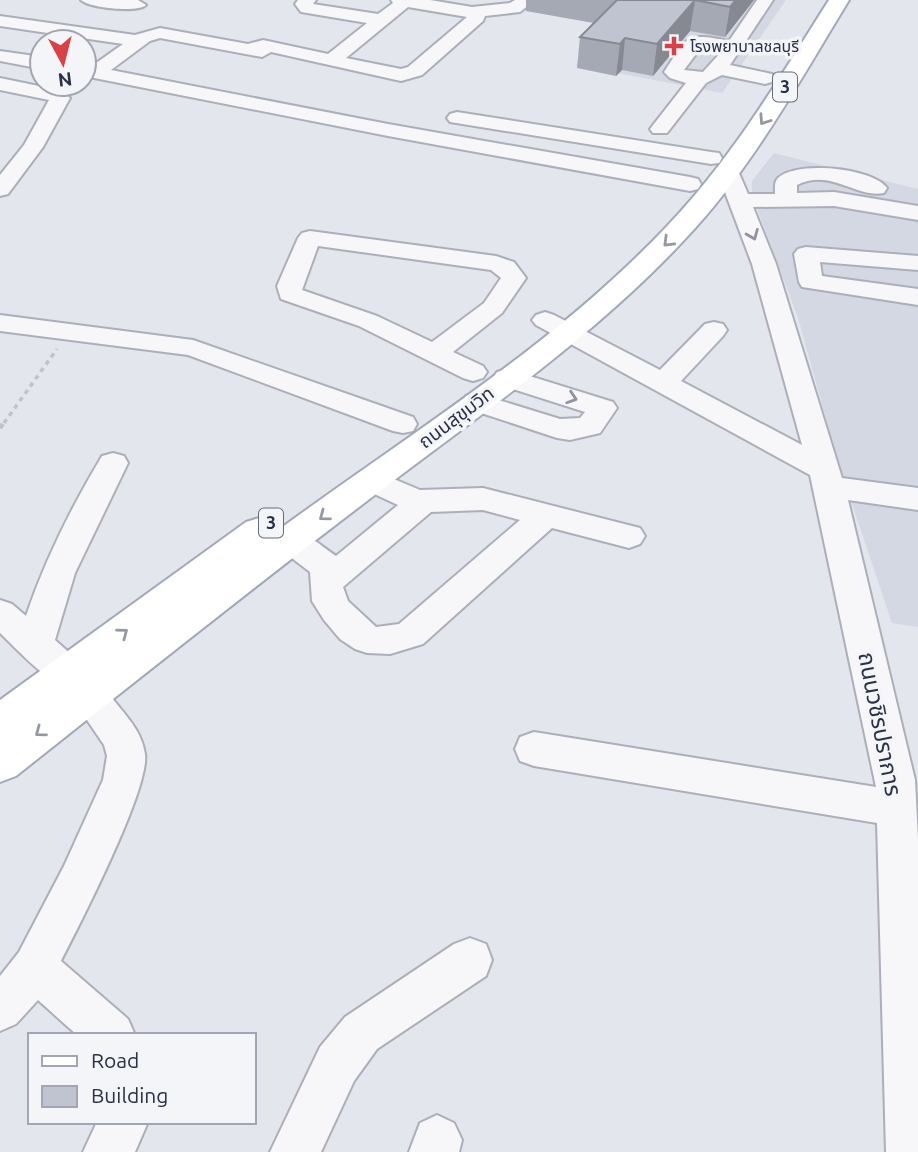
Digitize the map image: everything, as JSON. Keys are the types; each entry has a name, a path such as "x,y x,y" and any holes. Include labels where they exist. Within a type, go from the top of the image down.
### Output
{"main road":[{"name":"3","path":"759,87 816,0"},
{"name":"ถนนสุขุมวิท","path":"0,724 90,682 291,541 370,480 556,325 657,224 690,184 770,110 839,0"},
{"name":"ถนนสุขุมวิท","path":"556,325 637,272 670,239 721,156"},
{"name":"ถนนสุขุมวิท","path":"0,762 90,682 403,424 486,384"}],"street":[{"path":"89,0 138,5"},
{"path":"308,0 303,4 307,8 381,20"},
{"path":"399,0 473,12 514,8 527,0"},
{"path":"732,47 710,41 695,42 673,72 681,76 710,77 720,69 765,0"},
{"path":"332,60 381,20 418,2"},
{"path":"98,66 149,34 160,33 255,51 263,45 401,75 410,74 477,17 473,12"},
{"path":"0,21 138,41"},
{"path":"0,40 24,24"},
{"path":"0,56 28,61"},
{"path":"720,69 759,87"},
{"path":"98,73 388,130 690,184"},
{"path":"660,129 700,78"},
{"path":"0,84 60,98 33,146 0,189"},
{"path":"457,118 721,156"},
{"name":"ถนนวชิรปราการ","path":"721,156 764,264 826,477 903,791 911,1152"},
{"path":"739,201 834,198 918,213"},
{"path":"434,353 493,308 513,278 510,271 496,263 310,238 289,286 290,294 368,321 434,353 570,430 590,426 633,366"},
{"path":"806,254 910,263 912,296 811,282 806,254"},
{"path":"764,264 808,267"},
{"path":"0,323 193,348 403,424"},
{"path":"556,325 826,477 918,499"},
{"path":"663,383 714,330"},
{"path":"486,384 603,408"},
{"path":"36,644 43,612 76,531 113,463"},
{"path":"370,480 423,502 483,499 629,536"},
{"path":"327,582 423,502"},
{"path":"291,541 326,566 327,596 333,608 359,636 371,642 391,640 411,634 547,514"},
{"path":"0,613 36,644 90,682 122,739 127,757 123,780 35,968 0,1008"},
{"path":"534,749 903,791"},
{"path":"295,1152 337,1065 361,1033 470,960"},
{"path":"35,968 111,1033"},
{"path":"108,1152 123,1124"}],"path":[{"path":"0,428 70,332"}],"shaded area":[{"name":"โรงพยาบาลชลบุรี","path":"538,0 786,0 722,93 576,65 612,26 526,11"},
{"path":"774,153 918,189 918,627 892,623 838,462 798,318 752,195 752,181"}],"building":[{"path":"617,0 695,0 657,44 625,38 620,44 580,37"},
{"path":"695,0 736,0 730,7"}],"place":[{"name":"โรงพยาบาลชลบุรี","path":"674,46"}]}
